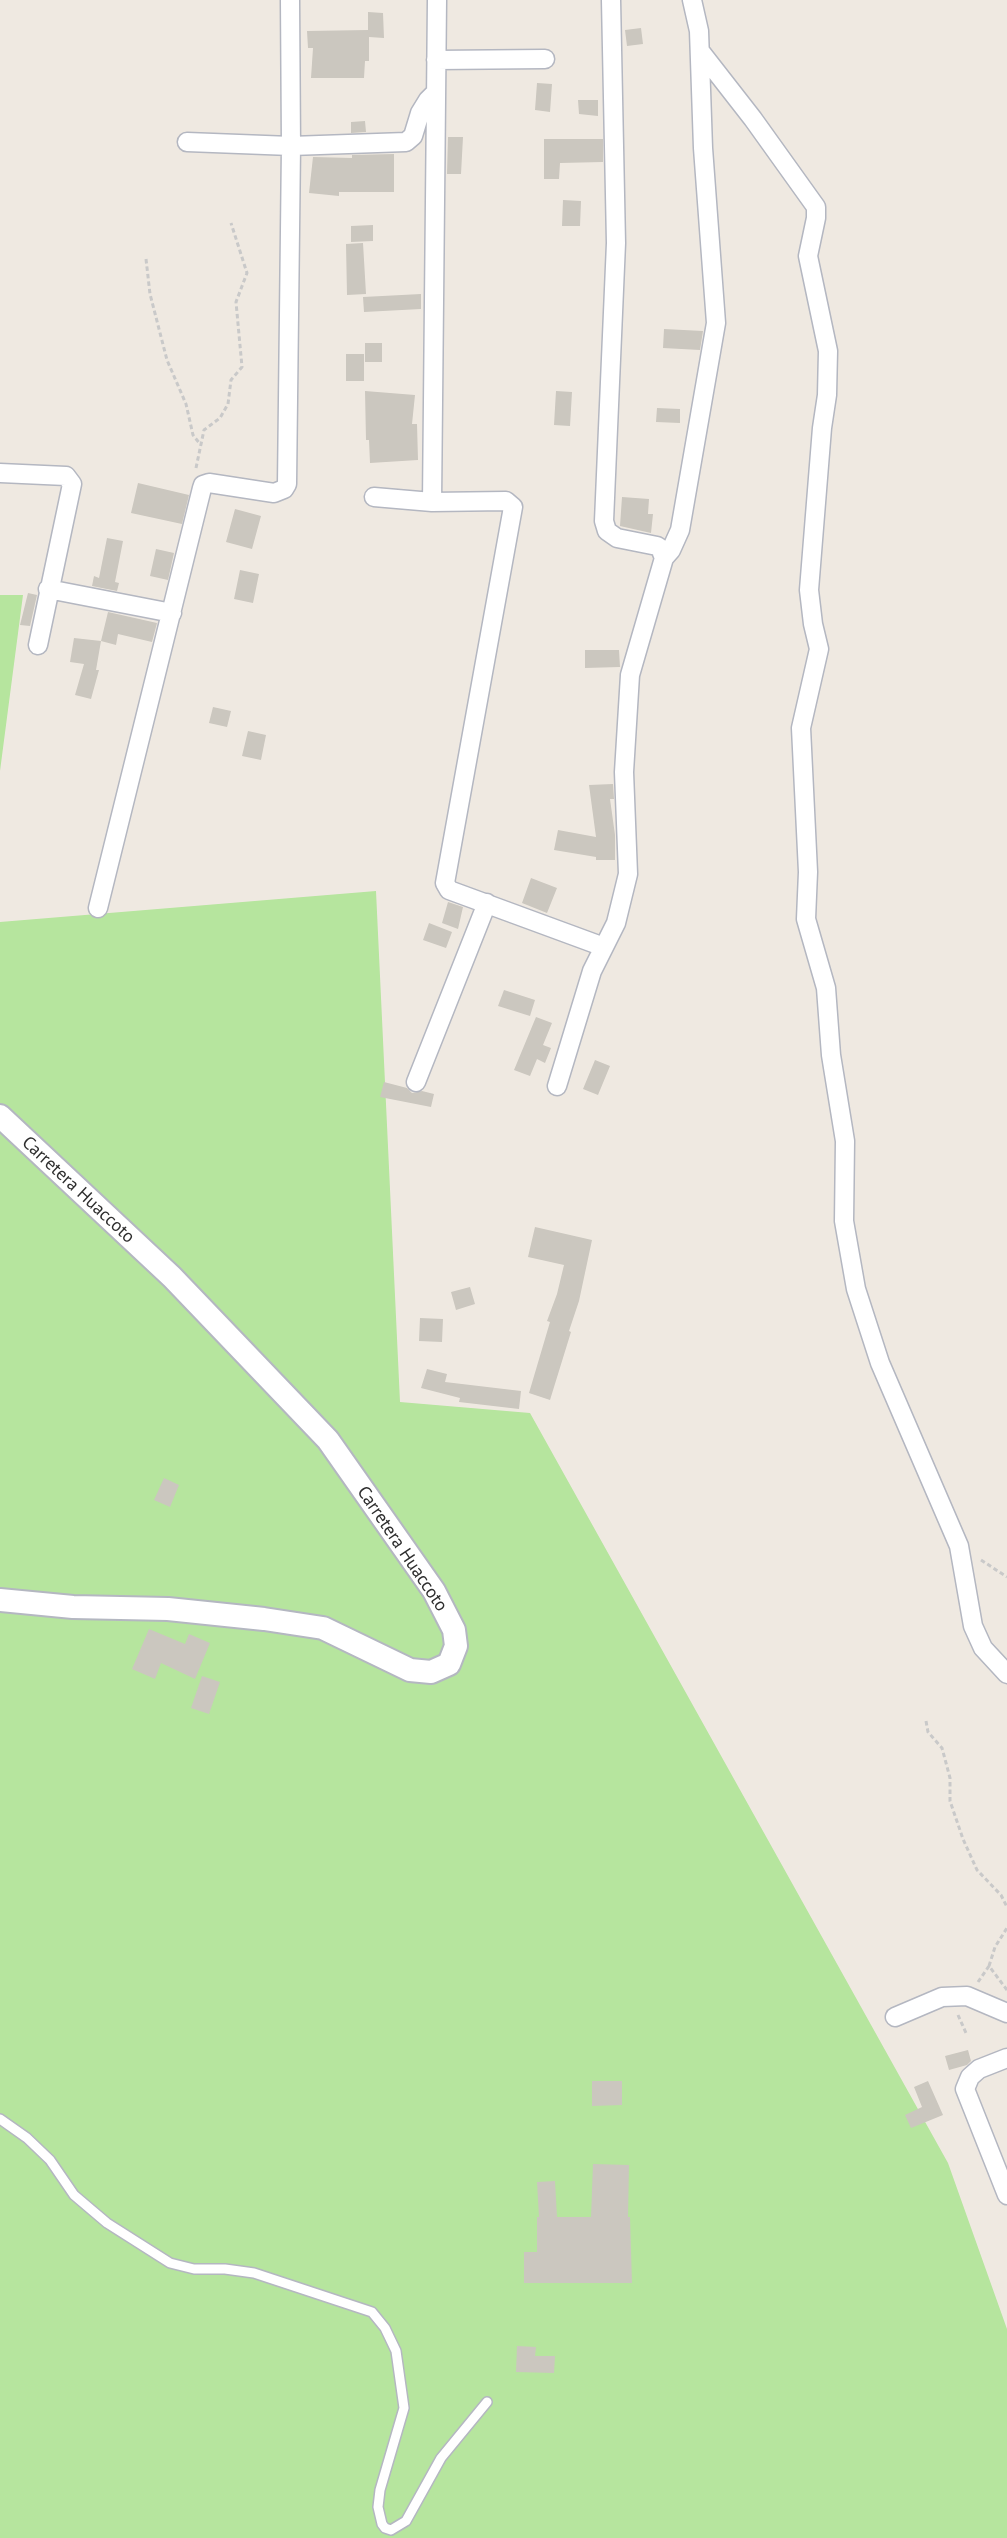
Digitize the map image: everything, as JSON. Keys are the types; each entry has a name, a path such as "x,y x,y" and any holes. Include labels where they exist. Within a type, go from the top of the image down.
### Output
{"street":[{"path":"98,908 203,485 209,483 274,493 284,489 287,484 291,146 290,0"},
{"path":"432,502 437,0"},
{"path":"611,0 616,243 604,521 607,531 617,538 657,546 664,558"},
{"path":"557,1086 592,971 616,923 628,874 624,772 630,675 664,558 671,550 680,530 716,323 703,148 699,31 692,0"},
{"path":"700,51 753,119 816,207 808,256 828,351 827,395 822,428 809,590 819,649 801,728 808,872 806,919 826,988 831,1056 845,1140 844,1221 856,1289 880,1363 959,1546 973,1626 983,1648 1007,1674"},
{"path":"436,60 545,59"},
{"path":"187,142 291,146 406,142 412,136 424,106 436,92"},
{"path":"0,473 59,475 71,480 72,486 48,589 38,645"},
{"path":"374,497 432,502 506,501 513,507 445,883 449,890 604,947"},
{"path":"48,589 172,613"},
{"path":"416,1082 487,903"},
{"name":"Carretera Huaccoto","path":"0,1116 172,1277 328,1440 434,1591 454,1630 456,1646 449,1664 432,1672 410,1670 323,1628 168,1609 73,1607 0,1600"},
{"path":"895,2017 942,1997 967,1996 1007,2013"},
{"path":"1007,2058 979,2069 970,2077 964,2089 1007,2194"}],"lane":[{"path":"0,2119 27,2138 50,2160 74,2195 107,2223 170,2263 194,2269 225,2269 254,2273 372,2312 385,2328 396,2351 404,2408 380,2490 378,2507 385,2528 391,2530 406,2522 441,2458 487,2402"}],"path":[{"path":"201,492 195,483 204,430 220,418 228,404 231,380 242,367 236,302 247,273 231,223"},
{"path":"146,259 150,294 167,360 186,404 193,435 200,444"},
{"path":"959,1546 1007,1577"},
{"path":"926,1721 928,1732 942,1748 950,1778 950,1801 963,1839 978,1870 1001,1895 1007,1907"},
{"path":"989,1966 994,1947 1007,1928"}],"green space":[{"path":"0,595 23,595 0,771"},
{"path":"376,891 400,1402 530,1413 948,2163 1007,2329 1007,2538 0,2538 0,922"}],"building":[{"path":"368,12 383,13 384,38 369,37 369,61 365,61 364,78 311,78 313,48 308,48 307,31 368,30"},
{"path":"641,28 643,44 627,46 625,30"},
{"path":"537,83 552,84 550,112 535,110"},
{"path":"578,100 598,100 598,116 579,114"},
{"path":"365,121 366,132 351,133 351,122"},
{"path":"448,137 463,137 461,174 447,174"},
{"path":"544,139 603,139 603,162 560,163 559,179 544,179"},
{"path":"394,154 394,192 339,192 339,196 309,193 313,157 352,158 352,155"},
{"path":"563,200 581,201 580,226 562,226"},
{"path":"373,225 373,241 351,242 351,226"},
{"path":"363,243 366,294 347,295 346,244"},
{"path":"421,294 421,309 364,312 363,297"},
{"path":"664,329 703,331 700,350 663,348"},
{"path":"365,343 382,343 382,362 365,362"},
{"path":"346,354 364,354 364,381 346,381"},
{"path":"365,391 415,395 412,424 417,424 418,460 370,463 369,440 366,440"},
{"path":"556,391 572,392 570,426 554,425"},
{"path":"657,408 680,409 680,423 656,422"},
{"path":"138,483 189,495 182,524 131,513"},
{"path":"622,497 649,499 648,514 653,514 651,533 620,526"},
{"path":"235,509 261,516 252,549 226,542"},
{"path":"107,538 123,541 115,582 119,583 117,591 92,586 94,576 99,578"},
{"path":"156,549 174,553 168,580 150,576"},
{"path":"240,570 259,574 253,603 234,599"},
{"path":"28,593 37,595 30,626 20,625"},
{"path":"108,612 157,623 152,642 118,634 116,645 101,641"},
{"path":"74,638 101,641 96,670 99,670 91,699 75,695 84,664 70,662"},
{"path":"585,650 619,650 620,667 585,668"},
{"path":"213,707 231,711 227,727 209,723"},
{"path":"248,731 266,735 261,760 242,756"},
{"path":"613,784 614,799 610,799 615,835 615,860 596,860 596,857 554,850 558,830 596,837 589,785"},
{"path":"531,878 557,888 547,913 522,903"},
{"path":"448,902 463,907 458,929 442,923"},
{"path":"429,923 452,932 446,948 423,940"},
{"path":"504,990 535,1000 530,1016 498,1006"},
{"path":"536,1017 552,1023 543,1045 551,1048 545,1063 537,1059 530,1076 514,1070"},
{"path":"595,1060 610,1066 598,1095 583,1089"},
{"path":"384,1082 407,1088 412,1093 422,1091 434,1094 431,1107 380,1097"},
{"path":"535,1227 592,1240 579,1301 569,1331 571,1332 550,1400 529,1393 564,1265 528,1257"},
{"path":"470,1287 475,1304 456,1310 451,1292"},
{"path":"420,1318 443,1319 442,1342 419,1341"},
{"path":"427,1369 447,1374 445,1382 521,1391 519,1409 459,1402 460,1398 421,1388"},
{"path":"164,1478 179,1485 170,1507 154,1500"},
{"path":"149,1629 185,1644 189,1634 210,1643 195,1679 161,1663 155,1679 132,1669"},
{"path":"202,1676 220,1682 209,1714 191,1708"},
{"path":"968,2050 971,2061 967,2065 949,2070 945,2056"},
{"path":"592,2081 622,2081 622,2105 592,2106"},
{"path":"928,2081 943,2115 911,2128 905,2115 922,2107 914,2087"},
{"path":"593,2164 629,2165 628,2217 630,2217 632,2283 524,2283 524,2252 537,2252 537,2217 539,2217 537,2182 555,2181 557,2217 591,2217"},
{"path":"517,2346 536,2347 535,2356 555,2356 554,2373 516,2372"}]}
